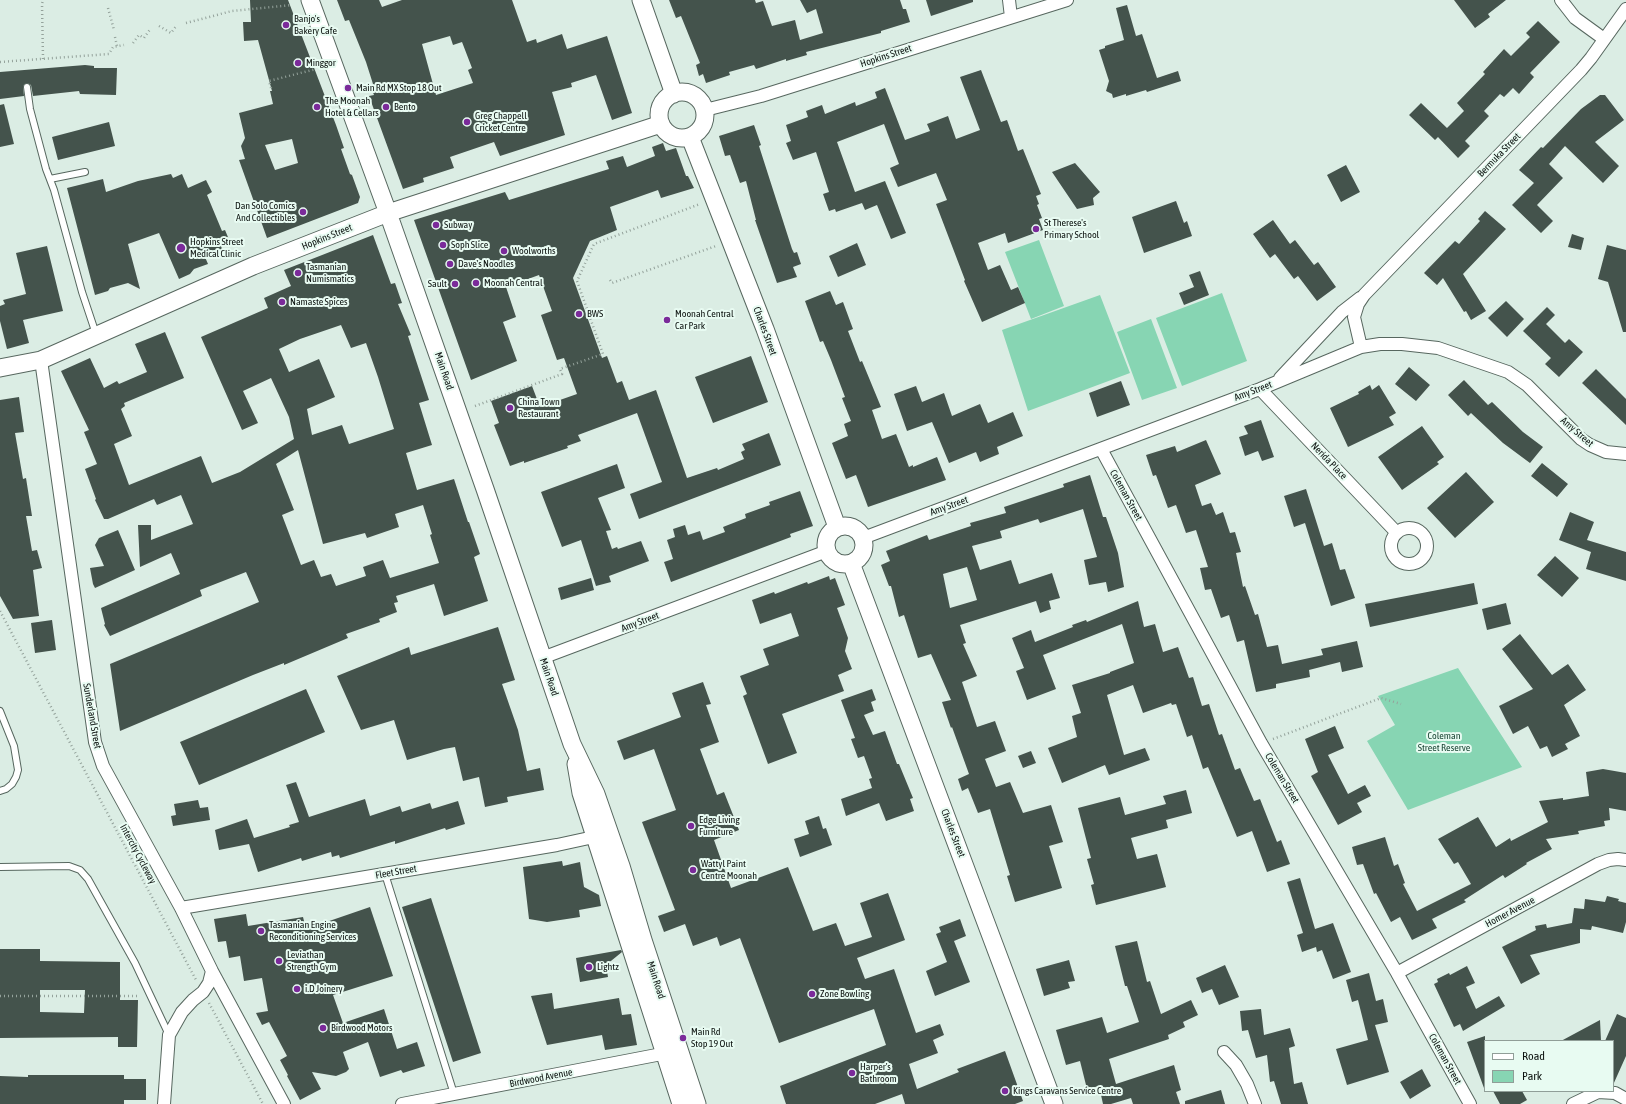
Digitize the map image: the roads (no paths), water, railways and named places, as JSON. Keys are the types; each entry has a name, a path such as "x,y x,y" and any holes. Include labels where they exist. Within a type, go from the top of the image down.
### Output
{"street":[{"name":"Main Road","path":"310,0 388,213 518,583 572,744 596,794 603,835 672,1053 681,1104"},
{"path":"641,0 674,94"},
{"path":"1009,0 1011,16"},
{"name":"Hopkins Street","path":"704,110 761,96 1011,16 1066,0"},
{"path":"1561,0 1575,18 1604,39"},
{"name":"Bermuka Street","path":"1360,347 1354,317 1358,304 1364,295 1581,70 1626,8"},
{"path":"682,92 689,93 701,102 704,110 705,116 701,129 690,137 676,137 665,130 661,124 660,110 668,98 674,94 682,92"},
{"name":"Hopkins Street","path":"0,368 41,360 253,266 388,213 661,124"},
{"name":"Charles Street","path":"690,137 765,329 837,527"},
{"name":"Bermuka Street","path":"1276,382 1342,312 1364,295"},
{"name":"Amy Street","path":"863,538 1260,389 1360,347 1394,344 1420,345 1438,348 1495,366 1519,378 1582,439 1606,452 1626,454"},
{"name":"Sunderland Street","path":"41,360 95,742 103,766 181,908 212,971"},
{"name":"Nerida Place","path":"1260,389 1397,533"},
{"name":"Coleman Street","path":"1101,449 1261,743 1397,973 1470,1104"},
{"path":"843,526 855,529 863,538 863,550 856,560 851,563 845,564 834,560 827,551 826,540 832,530 837,527 843,526"},
{"name":"Amy Street","path":"542,658 827,551"},
{"name":"Charles Street","path":"851,563 1054,1104"},
{"name":"Fleet Street","path":"181,908 603,835"},
{"name":"Homer Avenue","path":"1397,973 1598,864 1609,860 1626,860"},
{"path":"164,1104 169,1035 182,1012 203,992 209,983 212,971"},
{"path":"212,971 284,1104"},
{"path":"1224,1052 1236,1065 1247,1084 1255,1104"},
{"name":"Main Road","path":"672,1053 697,1104"},
{"name":"Birdwood Avenue","path":"402,1104 672,1053"},
{"path":"1573,1104 1598,1092 1615,1094 1626,1099"}],"lane":[{"path":"27,86 30,109 46,169 54,190 82,292 97,336"},
{"path":"50,179 85,172"},
{"path":"0,711 14,746 18,770 16,778 12,784 6,789 0,791"},
{"path":"0,867 69,866 80,870 88,879 134,963 169,1035"},
{"path":"384,874 454,1094"}],"place":[{"name":"Banjo's Bakery Cafe","path":"286,25"},
{"name":"Minggor","path":"298,63"},
{"name":"Main Rd MX Stop 18 Out","path":"348,88"},
{"name":"The Moonah Hotel & Cellars","path":"317,107"},
{"name":"Bento","path":"386,107"},
{"name":"Greg Chappell Cricket Centre","path":"467,122"},
{"name":"Dan Solo Comics And Collectibles","path":"303,212"},
{"name":"Subway","path":"436,225"},
{"name":"St Therese's Primary School","path":"1036,229"},
{"name":"Soph Slice","path":"443,245"},
{"name":"Hopkins Street Medical Clinic","path":"181,248"},
{"name":"Woolworths","path":"504,251"},
{"name":"Dave's Noodles","path":"450,264"},
{"name":"Tasmanian Numismatics","path":"298,273"},
{"name":"Moonah Central","path":"476,283"},
{"name":"Sault","path":"455,284"},
{"name":"Namaste Spices","path":"282,302"},
{"name":"BWS","path":"579,314"},
{"name":"Moonah Central Car Park","path":"667,320"},
{"name":"China Town Restaurant","path":"510,408"},
{"name":"Edge Living Furniture","path":"691,826"},
{"name":"Wattyl Paint Centre Moonah","path":"693,870"},
{"name":"Tasmanian Engine Reconditioning Services","path":"261,931"},
{"name":"Leviathan Strength Gym","path":"279,961"},
{"name":"Lightz","path":"589,967"},
{"name":"i.D Joinery","path":"297,989"},
{"name":"Zone Bowling","path":"812,994"},
{"name":"Birdwood Motors","path":"323,1028"},
{"name":"Main Rd Stop 19 Out","path":"683,1038"},
{"name":"Harper's Bathroom","path":"852,1073"},
{"name":"Kings Caravans Service Centre","path":"1005,1091"}],"park label":[{"name":"Coleman Street Reserve","path":"1444,742"}]}
